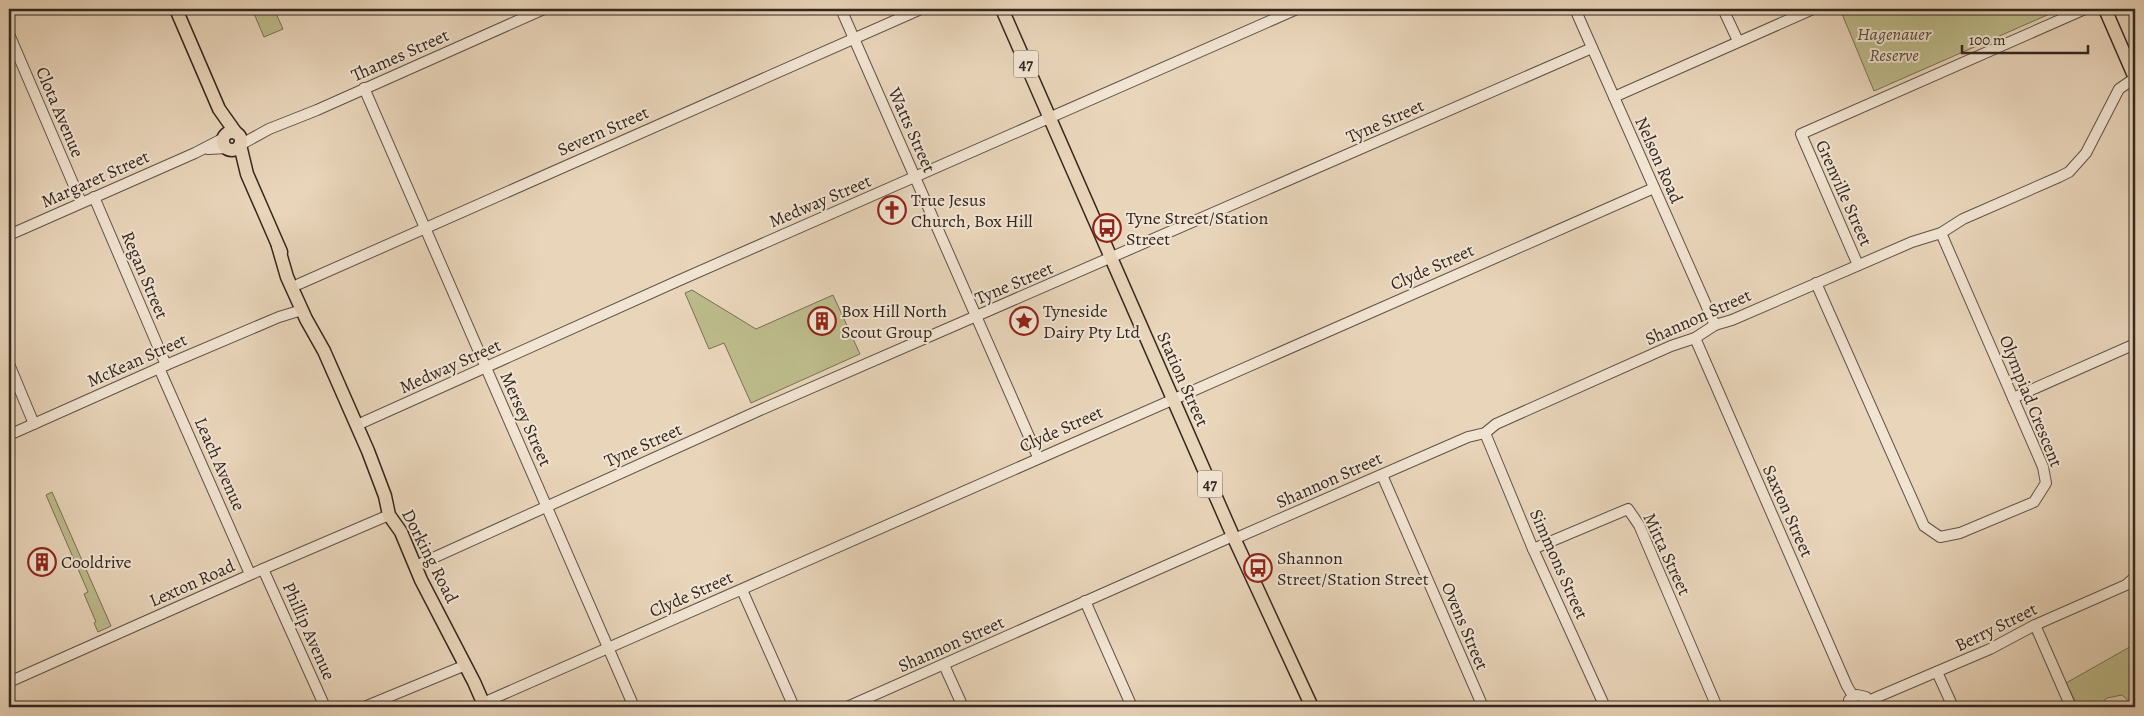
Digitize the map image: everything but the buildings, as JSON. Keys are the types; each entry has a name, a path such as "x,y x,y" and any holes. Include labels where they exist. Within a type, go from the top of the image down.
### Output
{"main road":[{"name":"Dorking Road","path":"176,9 278,246 299,284 324,351"},
{"name":"Station Street","path":"1002,9 1234,538 1312,707"},
{"path":"2105,9 2135,78"},
{"name":"Dorking Road","path":"278,246 287,277 324,351 368,451 386,496 389,516 401,532 421,580 442,619 482,706"},
{"name":"Dorking Road","path":"368,451 390,489 397,513 407,527 442,619"}],"street":[{"name":"Thames Street","path":"232,141 269,129 544,9"},
{"name":"Watts Street","path":"841,9 1038,457"},
{"name":"Severn Street","path":"299,284 921,9"},
{"name":"Medway Street","path":"357,425 680,280 1297,9"},
{"name":"Nelson Road","path":"1575,9 1715,325"},
{"path":"1723,9 1738,41"},
{"path":"1614,97 1813,9"},
{"name":"Grenville Street","path":"1858,265 1801,134 2085,9"},
{"name":"Clota Avenue","path":"9,34 81,202"},
{"name":"Tyne Street","path":"422,563 749,415 1592,48"},
{"name":"Shannon Street","path":"847,707 1085,601 1468,437 1485,432 1496,424 1671,346 1695,338 1715,325 1732,320 1912,242 1941,233 1963,219 2069,172 2086,153 2119,89 2135,78"},
{"name":"Mersey Street","path":"364,88 634,707"},
{"name":"Margaret Street","path":"9,235 195,153 232,141"},
{"name":"Clyde Street","path":"482,706 1038,457 1654,188"},
{"name":"Regan Street","path":"94,197 163,367"},
{"name":"Olympiad Crescent","path":"1816,284 1924,526 1940,537 1960,533 2034,502 2046,483 2043,467 1941,233"},
{"name":"McKean Street","path":"9,435 301,308"},
{"name":"Saxton Street","path":"1695,338 1853,696"},
{"path":"2013,398 2135,344"},
{"path":"9,364 34,424"},
{"name":"Leach Avenue","path":"163,367 250,574"},
{"name":"Simmons Street","path":"1485,432 1533,549 1605,707"},
{"name":"Ovens Street","path":"1382,475 1483,707"},
{"name":"Mitta Street","path":"1533,549 1628,509 1639,525 1717,707"},
{"name":"Lexton Road","path":"9,682 250,574 389,516"},
{"name":"Phillip Avenue","path":"263,569 325,707"},
{"name":"Berry Street","path":"1868,704 1990,649 2035,625 2126,585 2135,577"},
{"path":"742,590 794,707"},
{"path":"1085,601 1132,707"},
{"path":"2035,625 2071,707"},
{"path":"944,665 963,707"},
{"path":"364,707 463,666"},
{"path":"1937,672 1953,707"},
{"path":"1848,707 1849,700 1853,696 1862,695 1868,704"}],"green space":[{"path":"252,9 274,9 283,29 264,37"},
{"name":"Hagenauer Reserve","path":"1840,9 2061,9 1874,91"},
{"path":"692,290 756,329 833,295 860,354 751,403 724,343 709,349 685,293"},
{"path":"52,492 111,626 98,632 94,623 96,622 84,594 88,592 46,495"},
{"path":"2135,644 2135,703 2133,705 2122,695 2107,698 2097,707 2078,707 2066,683"}],"place":[{"name":"True Jesus Church, Box Hill","path":"892,210"},
{"name":"Tyne Street/Station Street","path":"1107,228"},
{"name":"Box Hill North Scout Group","path":"822,321"},
{"name":"Tyneside Dairy Pty Ltd","path":"1024,321"},
{"name":"Cooldrive","path":"42,562"},
{"name":"Shannon Street/Station Street","path":"1258,568"}]}
